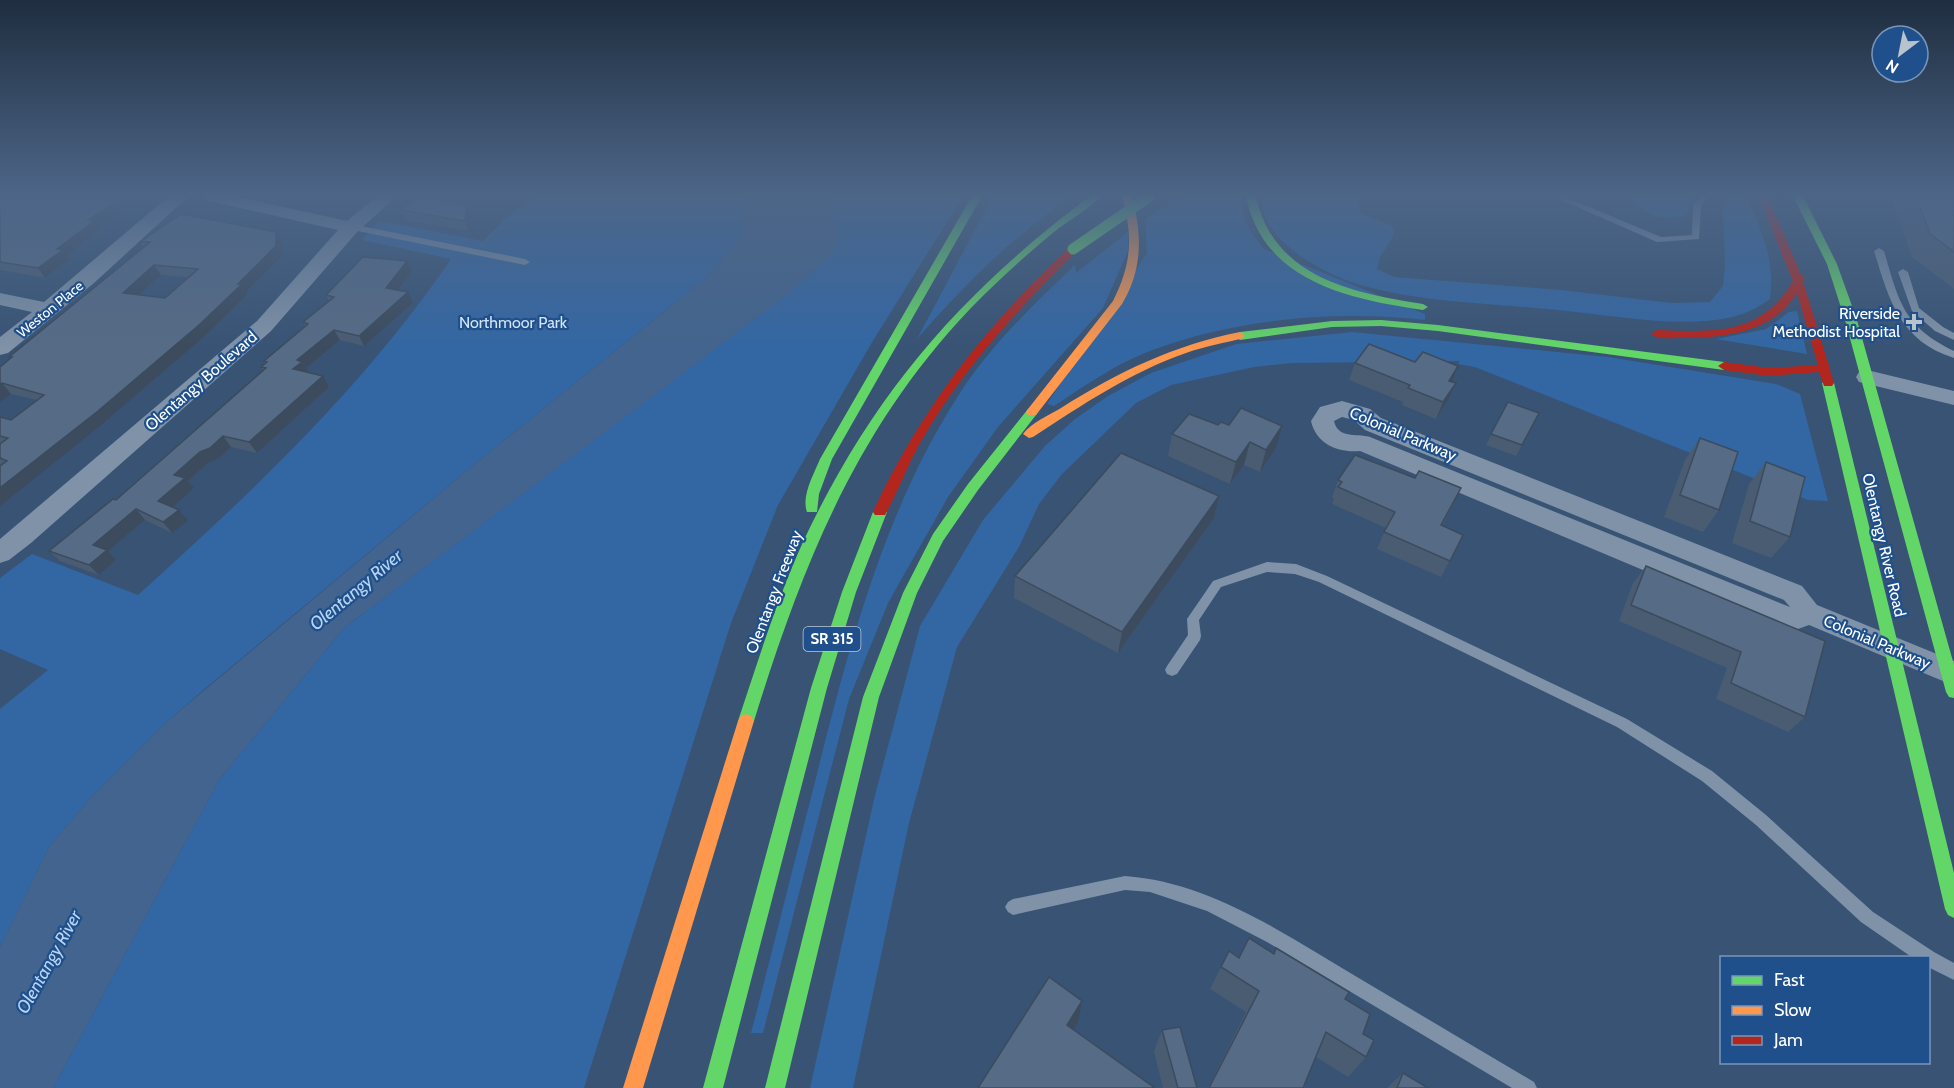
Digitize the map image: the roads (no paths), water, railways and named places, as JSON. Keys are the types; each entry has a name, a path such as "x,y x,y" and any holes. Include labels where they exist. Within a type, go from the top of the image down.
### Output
{"main road":[{"path":"811,541 813,494 826,459 948,247"},
{"name":"Olentangy Freeway","path":"633,1088 759,678 811,541 866,435 917,360 974,296 1027,247"},
{"name":"SR 315","path":"713,1088 828,651 867,539 911,446 939,399 992,332 1032,287 1076,247"},
{"path":"775,1088 871,697 909,593 938,538 973,487 1003,452 1119,302 1129,283 1136,262 1138,247"},
{"path":"1274,247 1281,255 1309,274 1367,297 1434,308"},
{"name":"Olentangy River Road","path":"1786,247 1843,372 1934,620 1952,679"},
{"name":"Olentangy River Road","path":"1823,247 1832,264 1843,372 1890,647 1954,909"},
{"path":"1727,346 1652,333 1724,332 1751,325 1782,306 1800,278"},
{"path":"1003,452 1078,399 1117,377 1217,339 1291,328 1381,323 1504,335 1769,372 1843,372"},
{"path":"1783,357 1843,372"}],"street":[{"name":"Weston Place","path":"0,348 50,310 122,247"},
{"name":"Olentangy Boulevard","path":"0,553 264,326 334,247"},
{"path":"0,299 50,310"},
{"path":"1843,372 1954,398"},
{"name":"Colonial Parkway","path":"1806,612 1798,618 1786,618 1362,443 1342,442 1325,431 1322,424 1323,417 1336,409 1357,411 1373,424 1793,593 1803,603 1806,612 1890,647 1952,679"}],"lane":[{"path":"449,247 525,262"},
{"path":"1878,251 1901,318 1919,335 1954,356"},
{"path":"1903,272 1915,309 1939,329 1954,337"},
{"path":"1939,329 1942,336 1954,346"},
{"path":"1172,670 1195,636 1193,619 1217,584 1266,567 1293,569 1323,579 1622,723 1707,776 1761,820 1867,917 1925,956"},
{"path":"1934,620 1954,640"},
{"path":"1013,907 1125,883 1150,885 1210,904 1273,936 1528,1088"},
{"path":"1930,959 1954,972"}],"water":[{"name":"Olentangy River","path":"733,247 835,247 829,257 786,295 344,628 219,780 53,1088 0,1088 0,947 49,847 87,802 170,719 476,463 707,277"}],"place":[{"name":"Riverside Methodist Hospital","path":"1914,322"}],"park label":[{"name":"Northmoor Park","path":"513,322"}]}
